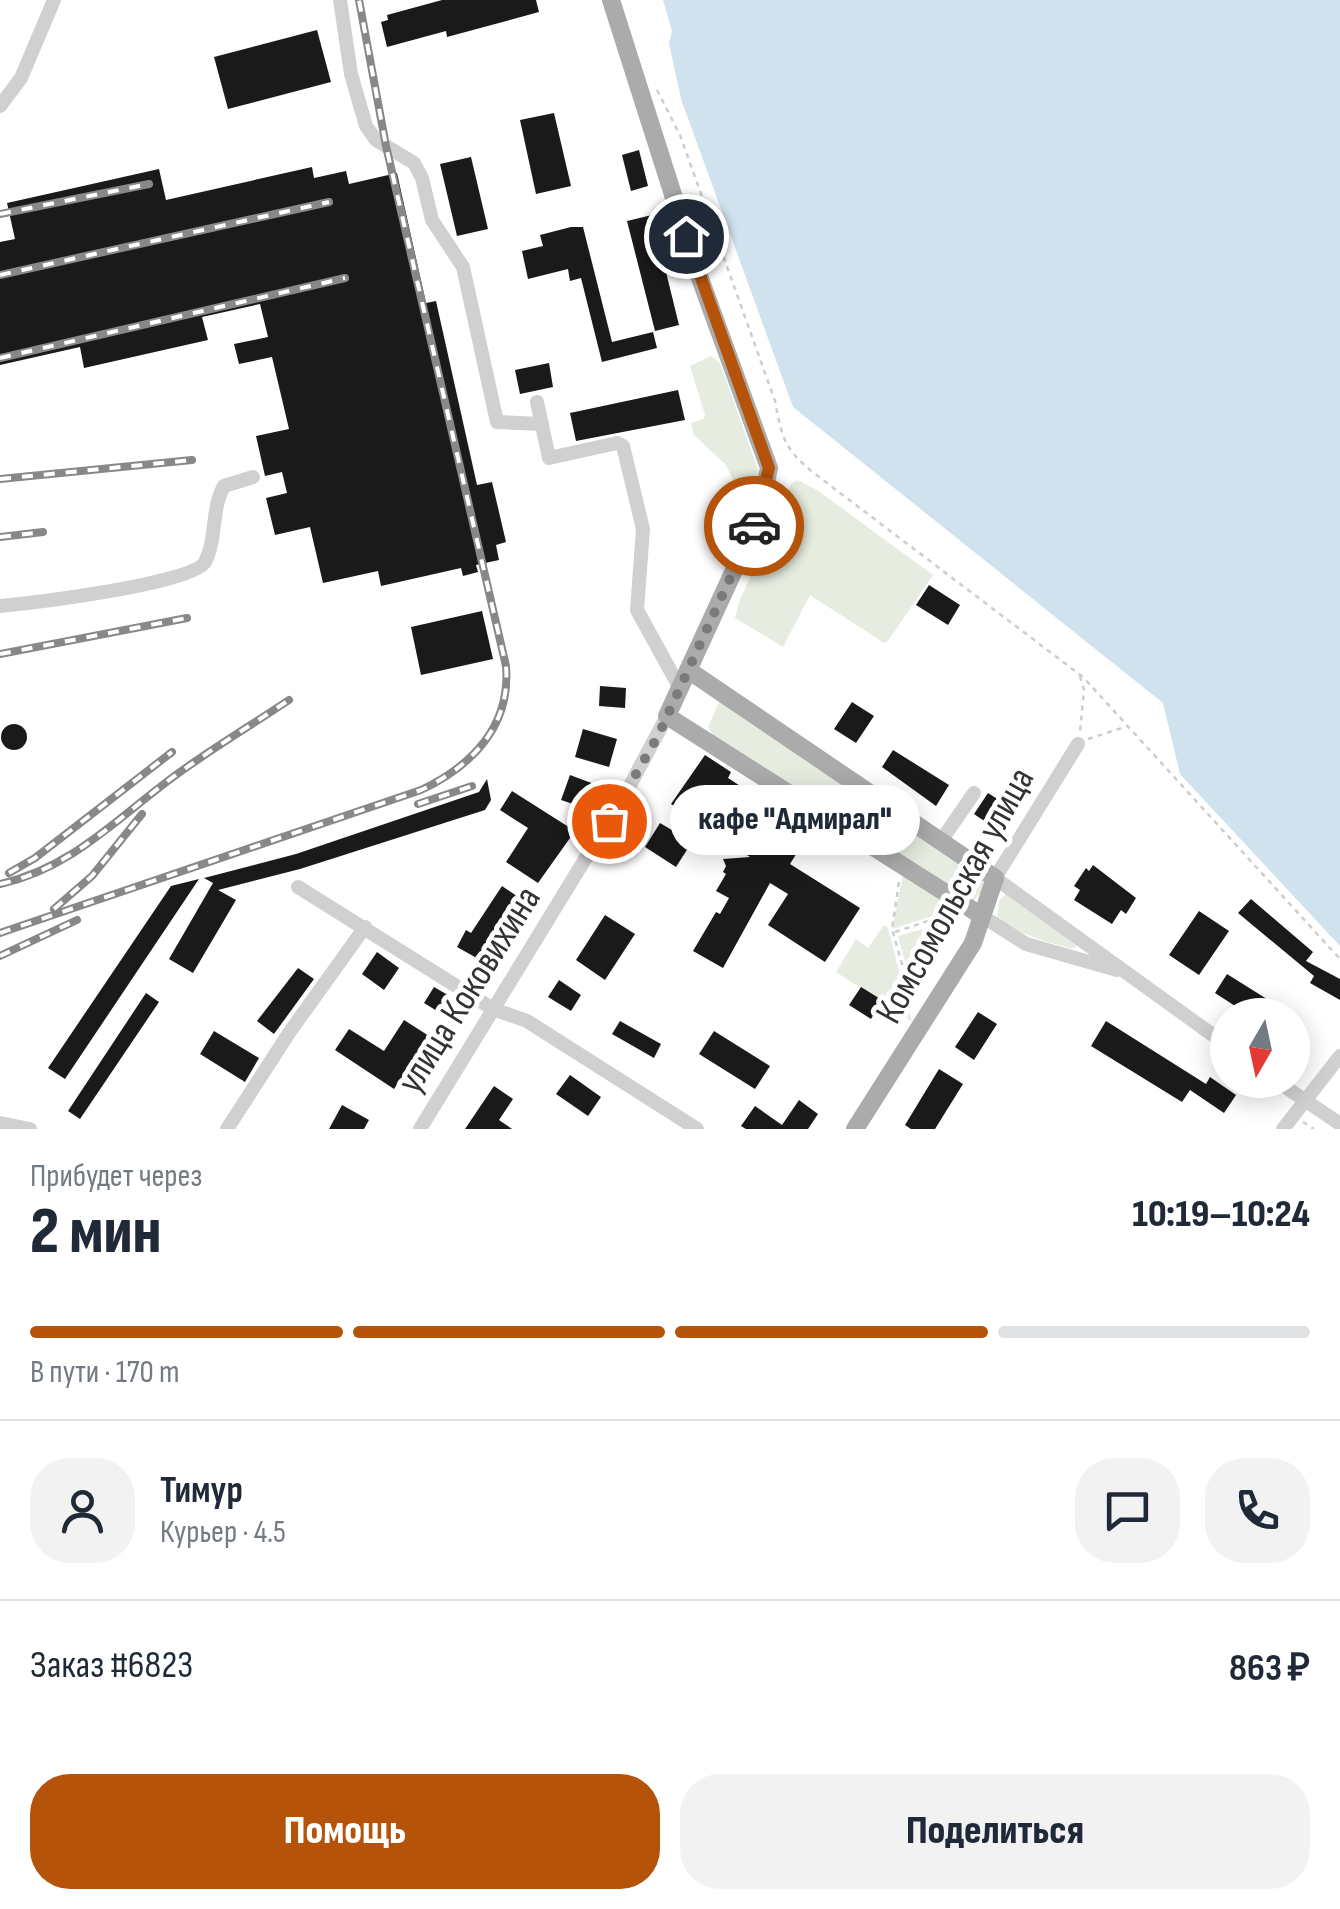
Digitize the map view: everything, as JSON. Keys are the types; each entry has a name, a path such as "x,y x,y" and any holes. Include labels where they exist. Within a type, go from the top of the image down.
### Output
{"main road":[{"name":"улица Коковихина","path":"611,0 696,270 769,468 759,516 667,716"},
{"path":"688,670 995,878"},
{"path":"667,716 976,912"},
{"name":"Комсомольская улица","path":"854,1129 974,943 976,912 995,878"}],"street":[{"path":"0,106 21,78 54,0"},
{"path":"340,0 352,74 366,126 376,140 414,164 422,178 432,220 463,267 497,422 542,424"},
{"path":"537,402 549,458 617,443 623,446 643,529 636,610 680,688"},
{"path":"0,606 160,581 192,572 204,563 224,486 253,476"},
{"name":"улица Коковихина","path":"420,1129 628,790 667,716"},
{"name":"Комсомольская улица","path":"995,878 1078,744"},
{"path":"941,841 974,793"},
{"path":"995,878 1210,1033"},
{"path":"298,887 493,1009 527,1021 697,1129"},
{"path":"976,912 1026,944 1122,970"},
{"path":"228,1129 258,1078 365,926"},
{"path":"1282,1129 1340,1056"},
{"path":"1300,1098 1340,1124"},
{"path":"0,1123 30,1129"}],"path":[{"path":"653,84 680,135 775,401 787,449 1077,672 1340,960"},
{"path":"1077,672 1084,690 1078,744 1128,726"},
{"path":"902,869 892,922 913,1002"},
{"path":"894,933 976,912"}],"shaded area":[{"path":"711,356 720,363 760,475 756,506 729,560 719,560 738,490 726,465 694,435 691,423 705,415 690,366"},
{"path":"797,480 817,490 933,575 888,641 884,643 810,595 783,647 735,618 791,484"},
{"path":"723,701 988,877 981,893 972,902 716,739 708,727"},
{"path":"904,871 961,907 892,929"},
{"path":"1007,893 1077,946 1072,949 1033,937 997,917 999,901"},
{"path":"956,920 913,991 898,936"},
{"path":"884,925 888,928 912,1022 836,972 856,939 868,948"}],"water":[{"path":"663,0 1340,0 1340,946 1180,774 1163,703 793,407 681,99 669,43 672,31"}],"building":[{"path":"442,0 536,0 539,12 447,37 446,31 387,47 381,22 388,20 387,15"},
{"path":"317,30 331,82 228,109 214,57"},
{"path":"554,113 571,186 536,194 520,120"},
{"path":"639,150 648,186 631,191 622,155"},
{"path":"471,157 488,229 457,236 440,164"},
{"path":"312,167 314,178 346,171 349,184 397,173 426,303 436,301 477,485 492,482 506,542 496,545 499,560 476,565 478,572 463,576 461,568 381,586 378,571 323,583 310,527 275,535 266,498 287,493 282,472 265,476 256,436 289,429 272,357 239,364 234,344 268,337 260,304 202,317 208,340 84,368 80,347 0,365 0,242 15,239 7,203 159,169 166,200"},
{"path":"652,215 679,325 655,331 627,221"},
{"path":"583,227 612,342 653,332 657,348 602,362 581,278 570,281 568,269 528,279 522,251 543,246 540,235"},
{"path":"549,363 553,387 520,394 515,370"},
{"path":"678,390 685,420 576,441 570,413"},
{"path":"929,585 960,605 948,625 916,605"},
{"path":"482,611 493,659 421,675 411,627"},
{"path":"600,686 626,688 625,708 599,706"},
{"path":"852,702 874,716 856,743 834,729"},
{"path":"14,724 23,728 27,737 23,746 14,750 5,746 1,737 5,728"},
{"path":"583,729 617,739 609,767 575,757"},
{"path":"893,750 949,785 936,806 882,767"},
{"path":"705,755 731,772 728,778 754,795 740,817 717,803 703,824 671,804"},
{"path":"570,775 594,784 585,808 561,800"},
{"path":"487,779 491,800 485,810 300,869 218,890 236,900 193,973 169,959 213,883 204,878 296,854 479,792"},
{"path":"512,791 575,831 538,883 506,862 528,828 500,810"},
{"path":"988,793 1010,807 996,829 974,814"},
{"path":"770,811 808,835 790,864 860,908 825,962 768,925 788,894 770,883 723,968 693,951 729,898 716,891 726,874 723,859 750,857 736,848 743,837 751,841"},
{"path":"660,823 692,842 676,867 645,847"},
{"path":"1093,865 1136,898 1126,914 1121,910 1112,924 1074,900 1080,890 1074,886 1086,868 1089,871"},
{"path":"199,879 65,1079 48,1068 171,886"},
{"path":"502,886 527,903 491,966 457,947"},
{"path":"1251,899 1313,952 1306,961 1340,979 1340,1000 1310,983 1314,976 1238,913"},
{"path":"1199,911 1229,931 1199,975 1169,955"},
{"path":"605,915 635,934 605,980 576,960"},
{"path":"377,952 399,968 384,990 362,974"},
{"path":"298,968 314,979 274,1034 257,1021"},
{"path":"1227,974 1265,998 1223,998 1215,993"},
{"path":"559,980 581,995 571,1011 548,997"},
{"path":"434,987 465,1005 455,1022 424,1003"},
{"path":"861,987 882,1000 871,1019 849,1005"},
{"path":"146,993 159,1002 80,1119 68,1111"},
{"path":"978,1012 997,1024 974,1060 955,1047"},
{"path":"404,1020 429,1036 394,1089 335,1050 349,1029 384,1051"},
{"path":"620,1021 661,1044 654,1058 612,1034"},
{"path":"1106,1021 1206,1084 1210,1077 1210,1098 1234,1098 1224,1113 1190,1090 1182,1102 1091,1046"},
{"path":"214,1031 259,1058 245,1082 200,1054"},
{"path":"714,1031 770,1066 755,1089 699,1054"},
{"path":"939,1069 963,1084 935,1129 911,1129 905,1125"},
{"path":"570,1075 601,1097 588,1116 556,1094"},
{"path":"494,1086 513,1099 499,1120 512,1129 465,1129"},
{"path":"799,1100 818,1114 808,1129 741,1126 755,1106 782,1125"},
{"path":"342,1105 369,1120 364,1129 329,1129"}],"railway":[{"path":"0,933 421,790 472,756 495,725 502,707 506,666 386,146 359,0"},
{"path":"0,214 149,184"},
{"path":"0,275 329,202"},
{"path":"0,358 345,278"},
{"path":"0,479 192,460"},
{"path":"0,537 43,532"},
{"path":"0,654 187,618"},
{"path":"0,884 51,866 74,853 180,772 289,700"},
{"path":"9,873 35,858 172,752"},
{"path":"418,804 472,786"},
{"path":"54,909 92,876 142,814"},
{"path":"0,956 77,920"}],"way so far":[{"path":"609,821 658,736 754,526"}],"place":[{"name":"кафе \"Адмирал\"","path":"609,821"}],"route":[{"path":"686,236 769,468 754,526"}]}
